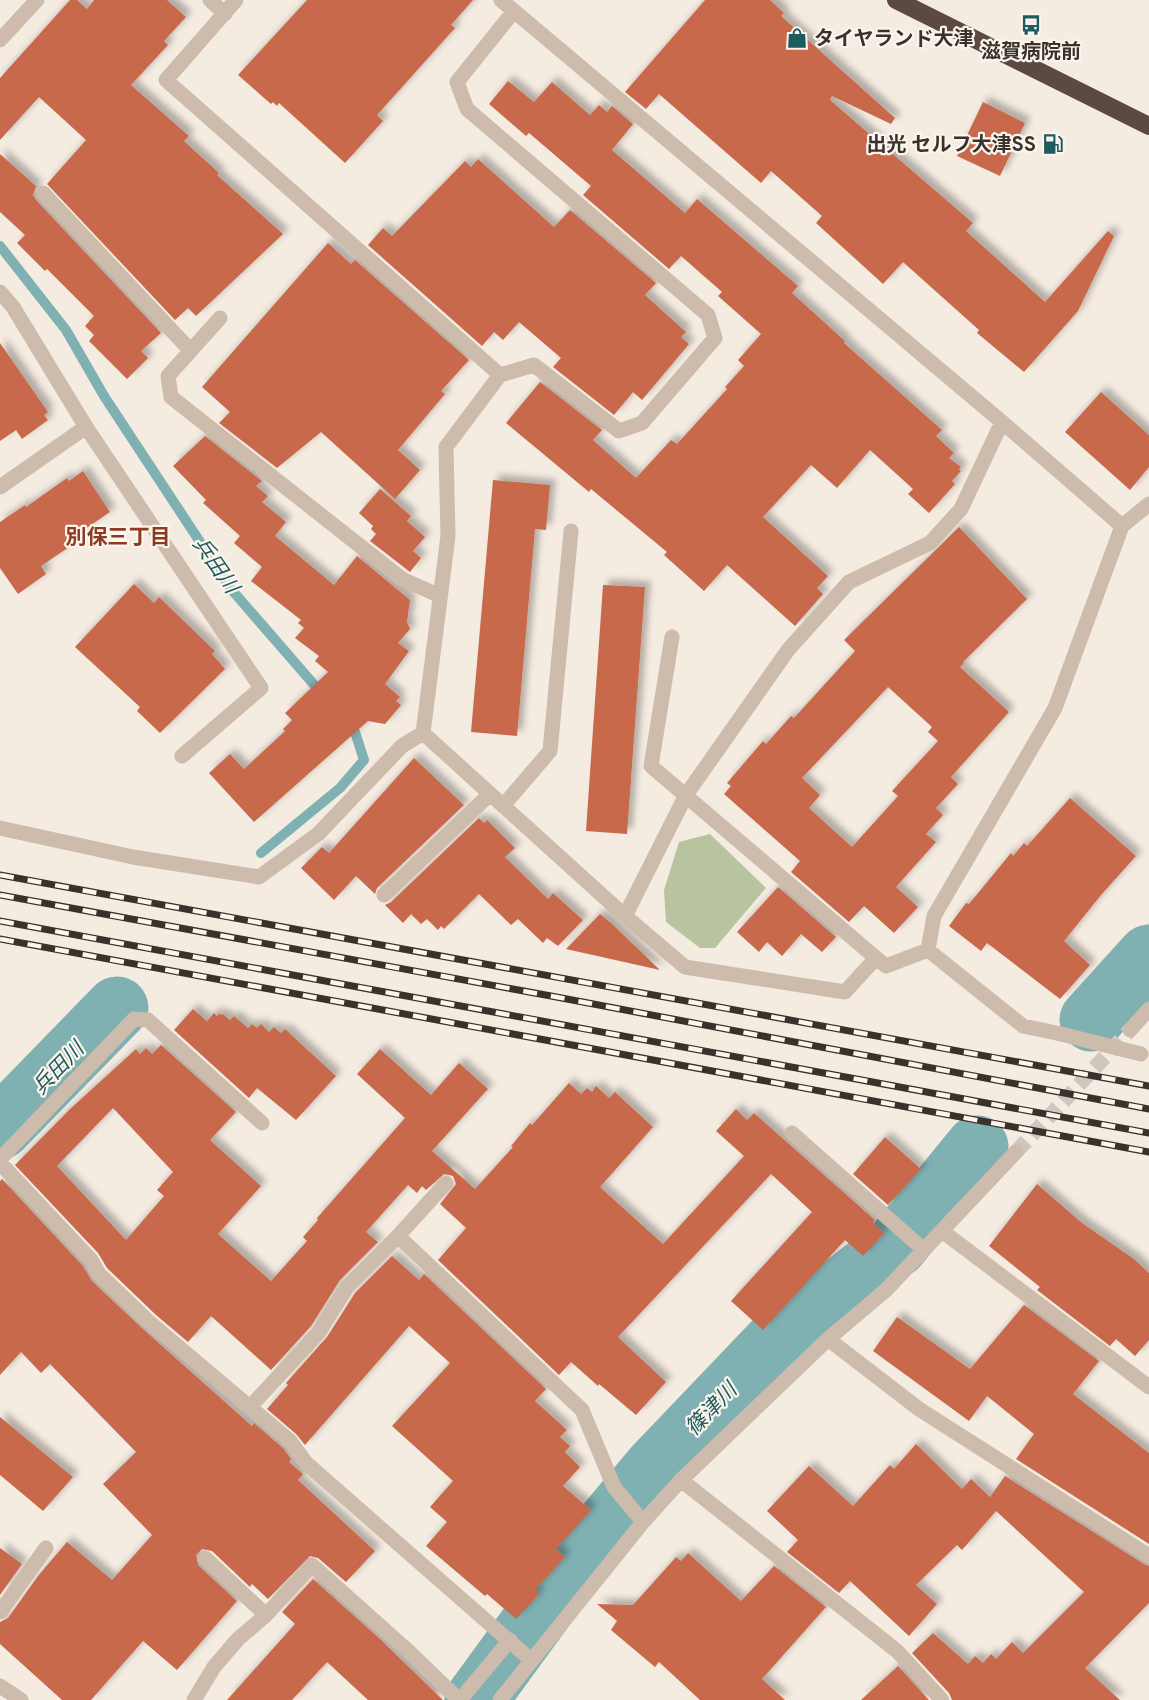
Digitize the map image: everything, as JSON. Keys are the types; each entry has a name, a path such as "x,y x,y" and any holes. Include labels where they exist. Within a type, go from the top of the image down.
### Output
{"highway":[{"path":"896,0 1149,126"}],"street":[{"path":"0,40 37,0"},
{"path":"210,0 225,14"},
{"path":"236,0 166,80 500,375"},
{"path":"501,0 1122,526"},
{"path":"423,733 448,536 446,447 500,375 534,365 619,431 642,423 715,338 708,315 467,109 457,82 514,11"},
{"path":"43,193 190,350"},
{"path":"0,292 13,307 86,427 261,688 182,756"},
{"path":"220,318 168,376 171,397 402,579 440,596"},
{"path":"625,916 686,795 788,650 849,582 930,543 961,509 1002,422"},
{"path":"0,487 86,427"},
{"path":"928,950 934,916 1055,708 1122,526 1149,504"},
{"path":"503,806 550,751 571,531"},
{"path":"672,637 651,766 886,966 928,950"},
{"path":"423,733 625,916 685,967 845,992 876,958"},
{"path":"0,828 134,857 259,878 318,834 402,746 423,733"},
{"path":"384,895 490,794"},
{"path":"928,950 1023,1026 1147,1055"},
{"path":"1130,1030 1149,1009"},
{"path":"262,1123 148,1020 134,1019 0,1161 92,1260 99,1274 148,1322 251,1406 290,1441 306,1463 528,1658"},
{"path":"792,1133 921,1247"},
{"path":"500,1700 528,1658 640,1518 828,1339 886,1290 921,1247 942,1231 1016,1152"},
{"path":"251,1406 319,1332 347,1287 446,1184"},
{"path":"942,1231 1149,1387"},
{"path":"398,1236 582,1410 614,1487 640,1518"},
{"path":"828,1339 920,1409 1149,1556"},
{"path":"681,1480 897,1652 942,1700"},
{"path":"0,1612 46,1548"},
{"path":"205,1558 266,1615"},
{"path":"194,1700 214,1667 238,1639 266,1615 312,1565 460,1700 510,1640"},
{"path":"0,1686 21,1700"}],"green space":[{"path":"710,834 766,888 715,948 700,948 666,922 664,890 679,842"}],"building":[{"path":"70,0 77,0 87,9 94,0 167,0 186,17 164,41 168,45 131,85 189,136 184,141 219,173 217,175 283,234 196,316 188,308 175,320 47,184 86,140 39,97 0,140 0,78"},
{"path":"307,0 473,0 451,25 455,28 377,115 383,121 345,163 279,103 277,106 273,102 271,104 238,75"},
{"path":"705,0 770,0 784,13 781,16 895,118 891,124 832,96 830,100 973,223 966,231 1045,302 1108,231 1114,236 1078,311 1024,372 977,333 979,330 903,262 883,284 816,223 822,216 771,171 761,183 659,94 646,109 625,92"},
{"path":"508,81 534,102 552,82 590,115 599,105 607,112 612,106 633,124 612,150 685,213 697,199 798,286 792,293 845,341 844,343 942,430 936,436 954,453 949,458 961,467 959,469 961,471 952,481 955,484 929,513 908,494 913,489 870,450 837,488 811,465 763,517 828,576 817,588 823,594 795,626 727,565 704,591 664,555 667,552 591,489 589,492 506,423 540,382 602,430 593,440 636,478 671,440 677,444 727,389 725,387 744,366 738,360 761,334 718,296 722,292 681,256 669,269 583,195 591,186 529,133 526,136 489,104"},
{"path":"983,102 1025,123 1000,176 957,156"},
{"path":"0,154 36,186 33,195 36,200 161,333 141,351 148,358 127,379 89,341 94,335 85,326 94,316 17,243 25,235 0,212"},
{"path":"478,159 554,227 570,210 656,283 645,295 686,332 681,337 689,344 642,400 633,392 614,415 553,367 561,358 519,322 503,340 494,332 482,346 368,245 383,228 392,236 465,161 471,167"},
{"path":"328,243 351,264 355,260 469,360 441,391 445,394 398,450 420,470 395,499 321,432 277,468 219,423 230,412 202,387"},
{"path":"0,343 48,412 44,415 48,420 22,439 16,430 0,441"},
{"path":"1101,392 1149,435 1149,467 1130,490 1065,432"},
{"path":"205,436 262,481 256,486 268,496 262,502 286,522 275,536 334,585 357,556 410,600 407,622 410,629 398,643 409,651 385,684 400,697 396,701 401,705 385,724 368,721 254,822 209,773 230,754 244,769 285,731 283,729 292,720 285,713 328,672 315,661 319,656 295,638 304,628 298,623 301,620 251,581 262,567 234,543 240,536 203,503 206,500 173,466"},
{"path":"83,471 110,512 75,536 78,541 41,566 46,574 18,594 0,568 0,522 67,478 69,481"},
{"path":"493,480 550,485 546,530 535,529 517,736 471,732"},
{"path":"380,489 411,516 407,521 425,537 413,551 421,558 410,572 370,541 376,534 371,529 373,526 359,513"},
{"path":"959,527 1027,599 960,667 1009,712 951,777 958,784 936,808 943,815 926,834 936,842 896,887 918,907 894,933 864,906 849,922 791,872 800,861 724,794 731,786 727,783 763,741 766,744 791,716 794,718 855,651 844,640","holes":["888,687 932,727 928,732 938,741 892,791 898,796 852,847 809,808 820,795 802,778"]},
{"path":"134,584 154,603 159,597 215,651 212,654 225,669 160,733 137,711 140,707 75,647"},
{"path":"603,585 645,587 627,834 586,831"},
{"path":"414,758 464,805 377,888 375,894 356,876 334,900 301,868 322,847 329,853"},
{"path":"1070,798 1136,856 1064,941 1090,965 1060,999 987,943 981,951 949,926 966,903 969,904 1011,853 1013,856 1024,843 1027,846"},
{"path":"479,818 484,823 487,820 515,848 505,857 548,899 553,893 583,920 558,946 547,938 543,943 518,919 511,925 479,894 444,929 441,926 438,930 427,919 421,924 411,914 403,923 385,905 391,902"},
{"path":"778,887 836,937 822,952 801,934 782,956 767,942 759,952 737,932"},
{"path":"600,914 611,923 660,970 566,949"},
{"path":"193,1009 207,1021 214,1013 217,1016 219,1013 230,1020 234,1016 248,1028 252,1024 257,1028 261,1024 269,1032 274,1027 281,1033 285,1029 336,1076 296,1120 257,1088 249,1098 174,1030"},
{"path":"161,1045 236,1112 210,1140 261,1186 218,1234 271,1281 307,1241 303,1237 318,1220 317,1218 405,1118 357,1074 380,1049 431,1095 459,1063 488,1089 432,1151 475,1189 513,1147 511,1146 530,1123 532,1125 569,1083 581,1094 587,1088 592,1092 596,1086 609,1098 615,1092 653,1127 600,1187 663,1244 744,1156 716,1131 736,1109 747,1120 754,1113 875,1220 873,1223 884,1233 863,1256 845,1240 763,1330 731,1301 812,1212 771,1174 618,1337 666,1382 636,1415 571,1362 559,1375 438,1260 466,1228 440,1204 456,1184 453,1176 444,1174 426,1190 422,1186 417,1193 408,1185 366,1232 378,1242 340,1280 311,1326 271,1370 211,1316 188,1342 107,1268 98,1253 15,1165 69,1110 136,1049 140,1054 146,1048 152,1054","holes":["113,1108 173,1172 157,1190 164,1196 126,1240 57,1166"]},
{"path":"885,1137 921,1169 888,1205 853,1174"},
{"path":"2,1179 83,1266 92,1281 252,1426 254,1423 283,1448 291,1459 289,1462 303,1474 298,1480 375,1551 346,1582 318,1558 310,1556 268,1599 252,1584 250,1587 212,1551 202,1549 196,1555 198,1565 237,1601 177,1670 143,1641 91,1700 62,1700 0,1644 0,1622 8,1618 38,1576 67,1542 112,1580 152,1535 103,1484 136,1452 50,1364 41,1373 21,1352 0,1375 0,1181"},
{"path":"1037,1184 1082,1223 1134,1259 1149,1273 1149,1340 1135,1356 1116,1339 1110,1346 1037,1290 1040,1287 989,1246"},
{"path":"392,1256 419,1280 424,1274 546,1389 535,1401 567,1430 560,1437 570,1446 565,1452 580,1467 563,1486 591,1510 556,1549 565,1557 535,1590 539,1594 516,1619 426,1546 447,1522 430,1507 453,1481 392,1426 450,1363 409,1326 305,1445 267,1409 288,1385 286,1383 327,1337 355,1293"},
{"path":"1024,1305 1099,1361 1073,1394 1149,1453 1149,1544 1016,1459 1034,1434 987,1396 969,1421 873,1351 897,1317 970,1369"},
{"path":"0,1417 73,1477 43,1511 0,1475"},
{"path":"916,1444 962,1489 971,1479 990,1497 1005,1476 1149,1566 1149,1603 1085,1668 1120,1700 952,1700 949,1693 912,1653 933,1633 968,1664 975,1656 983,1663 991,1654 996,1659 1012,1642 1023,1653 1084,1592 996,1511 962,1550 957,1545 916,1585 937,1604 909,1636 850,1581 839,1593 787,1552 798,1540 767,1511 809,1466 853,1506 890,1465 894,1469"},
{"path":"0,1548 22,1564 0,1595"},
{"path":"688,1553 741,1601 774,1566 826,1607 762,1679 785,1700 700,1700 659,1662 655,1667 611,1630 617,1621 597,1604 633,1605 676,1557 681,1561"},
{"path":"313,1579 443,1700 368,1700 327,1662 292,1700 227,1700 295,1624 282,1612"},
{"path":"898,1666 929,1700 861,1700"}],"waterway":[{"name":"兵田川","path":"0,246 66,330 104,396 231,589 323,695"},
{"name":"兵田川","path":"261,853 340,788 364,760 355,732 347,722"},
{"name":"篠津川","path":"1091,1020 1149,956"},
{"name":"兵田川","path":"0,1128 117,1008"},
{"name":"篠津川","path":"476,1700 581,1556 655,1468 783,1334 896,1246 977,1147"}],"tunnel":[{"path":"1016,1152 1130,1030"}],"railway":[{"path":"0,875 1149,1086"},
{"path":"0,895 1149,1109"},
{"path":"0,921 1149,1133"},
{"path":"0,939 1149,1152"}],"place":[{"name":"滋賀病院前","path":"1031,25"},
{"name":"タイヤランド大津","path":"797,38"},
{"name":"出光 セルフ大津SS","path":"1053,144"}],"district":[{"name":"別保三丁目","path":"118,537"}]}
